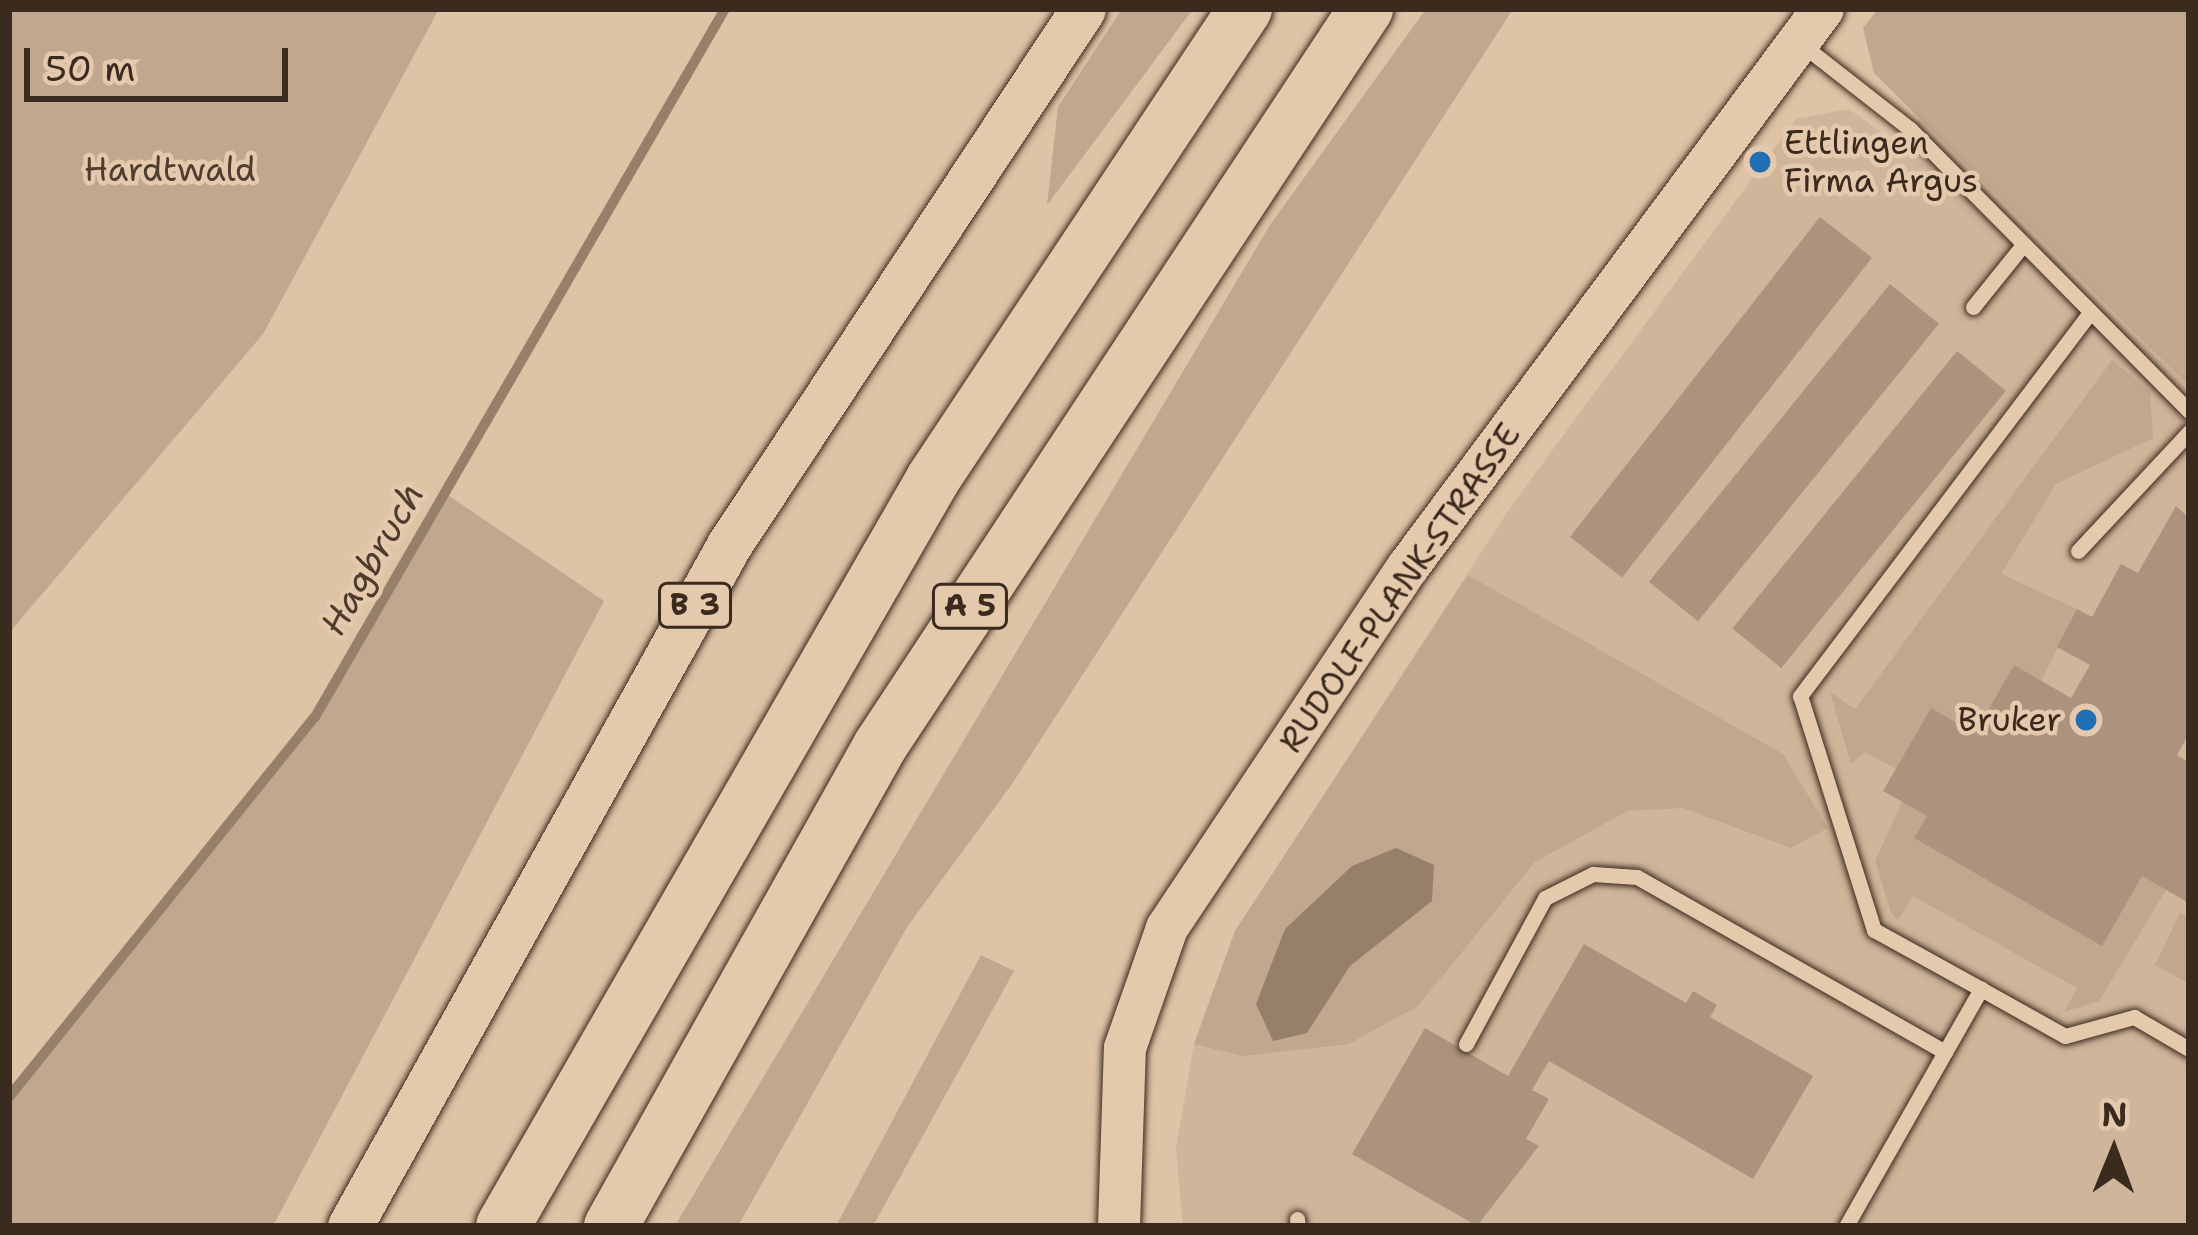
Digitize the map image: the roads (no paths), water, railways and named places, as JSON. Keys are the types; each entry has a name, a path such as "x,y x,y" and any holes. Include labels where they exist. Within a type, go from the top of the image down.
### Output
{"highway":[{"path":"503,1226 910,518 1245,9"},
{"name":"A 5","path":"611,1226 880,746 1366,9"}],"main road":[{"name":"B 3","path":"350,1226 729,545 1083,9"},
{"name":"RUDOLF-PLANK-STRASSE","path":"1119,1226 1125,1048 1167,928 1408,567 1810,25"}],"lane":[{"path":"1810,25 2088,315 2189,411"},
{"path":"1973,307 2022,246"},
{"path":"2088,315 1800,696 1874,930 2065,1036 2134,1017 2189,1049"},
{"path":"2078,551 2189,432"},
{"path":"1466,1044 1545,898 1593,874 1637,878 1945,1052"},
{"path":"1846,1226 1981,989"}],"waterway":[{"name":"Hagbruch","path":"9,1097 315,717 725,9"}],"place":[{"name":"Ettlingen Firma Argus","path":"1760,162"},
{"name":"Bruker","path":"2086,720"}],"park label":[{"name":"Hardtwald","path":"170,170"}]}
